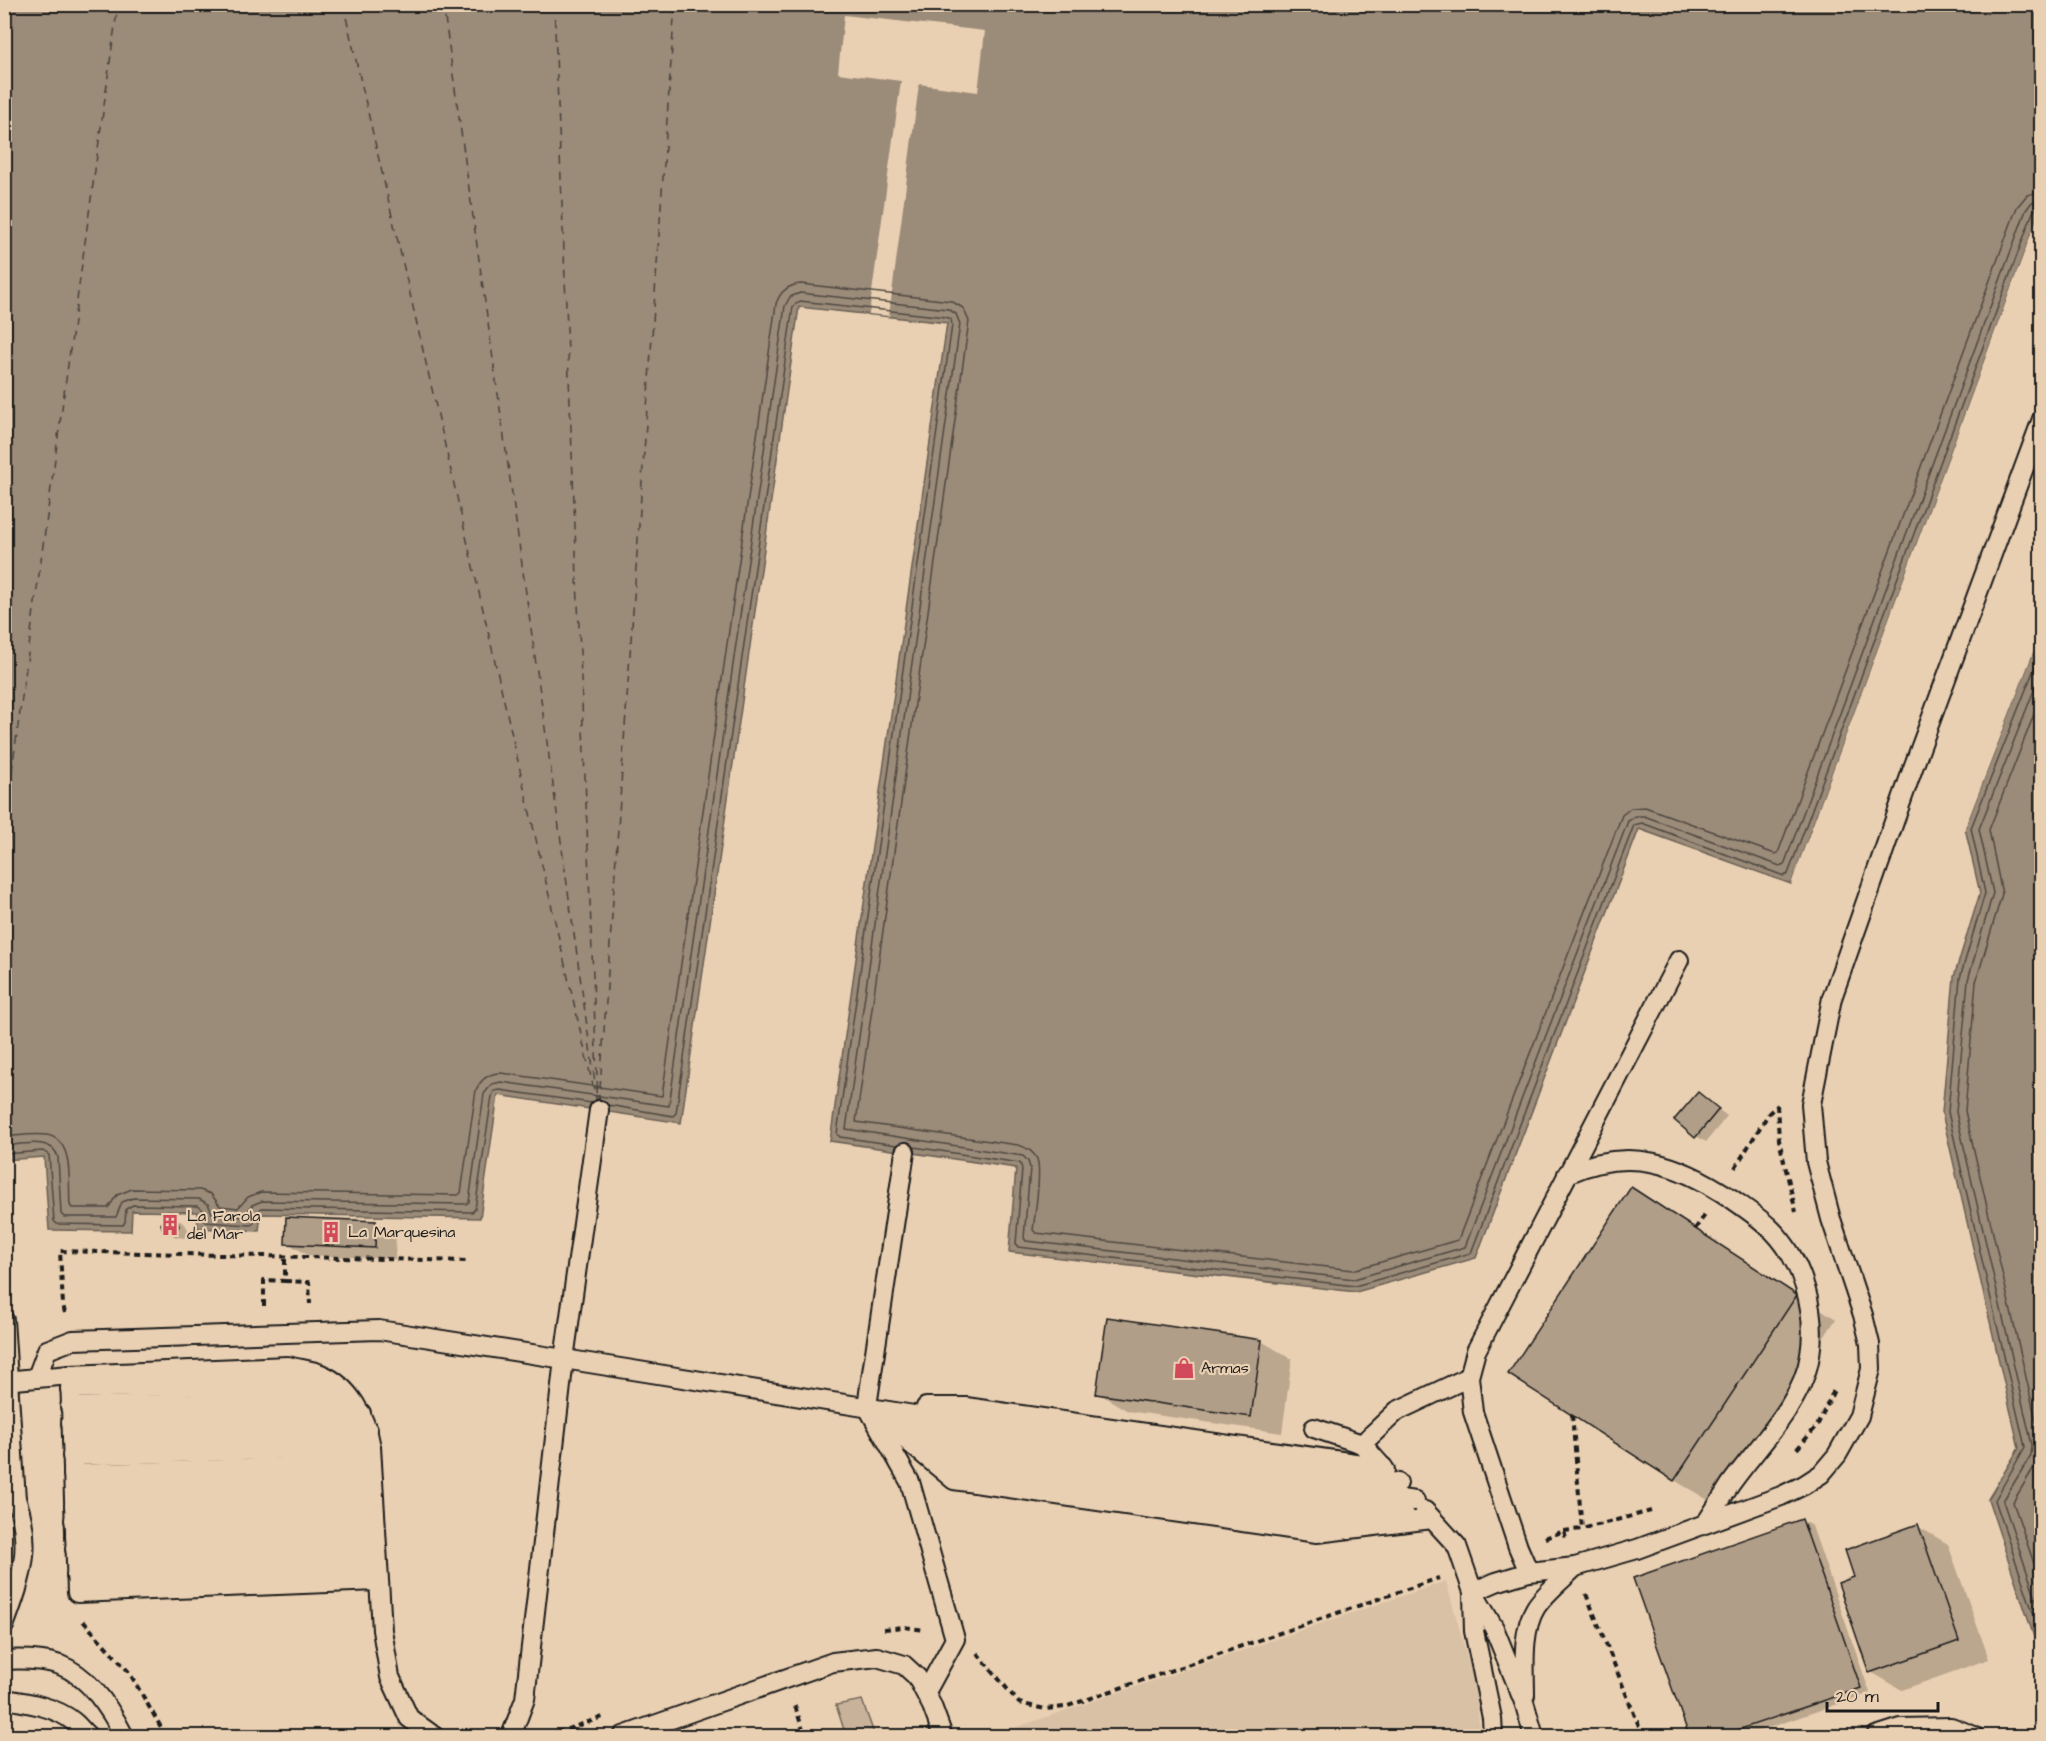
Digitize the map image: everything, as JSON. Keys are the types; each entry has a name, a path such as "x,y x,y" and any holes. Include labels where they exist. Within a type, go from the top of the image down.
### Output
{"lane":[{"path":"1473,1592 1529,1572 1575,1567 1637,1549 1781,1496 1821,1474 1837,1455 1859,1416 1871,1369 1870,1344 1854,1283 1831,1219 1816,1162 1811,1104 1813,1093 1832,998 1917,757 2042,419"},
{"path":"1529,1572 1518,1547 1473,1412 1469,1377 1476,1351 1679,960"},
{"path":"511,1737 525,1700 564,1359 599,1110"},
{"path":"905,1152 867,1407 910,1482 955,1639 926,1692"},
{"path":"1567,1174 1590,1165 1614,1160 1666,1164 1698,1178 1756,1216 1786,1246 1797,1265 1812,1320 1810,1358 1789,1408 1729,1486 1706,1523"},
{"path":"4,1320 10,1492"},
{"path":"371,1493 77,1593 73,1479 37,1377 47,1350 73,1340 379,1330 964,1423 1398,1483"},
{"path":"73,1479 288,1366 321,1374 335,1382 371,1493 382,1630 390,1677 410,1718 434,1737"},
{"path":"7,1380 37,1377"},
{"path":"1362,1444 1397,1411 1469,1377"},
{"path":"867,1407 966,1407 1383,1467"},
{"path":"867,1407 961,1437 1415,1501"},
{"path":"867,1407 954,1480 1317,1533 1432,1519"},
{"path":"867,1407 959,1450 1432,1519"},
{"path":"1314,1428 1362,1444 1456,1546 1473,1592 1494,1628 1524,1702 1534,1737"},
{"path":"4,1471 10,1492 23,1519 26,1539 22,1573 4,1626"},
{"path":"73,1479 371,1493"},
{"path":"73,1479 371,1493"},
{"path":"73,1479 371,1493"},
{"path":"73,1479 371,1493"},
{"path":"73,1479 371,1493"},
{"path":"73,1479 371,1493"},
{"path":"1524,1702 1526,1647 1529,1628 1536,1608 1575,1567"},
{"path":"1473,1592 1474,1631 1492,1718 1493,1737"},
{"path":"623,1737 833,1662 877,1658 904,1665 917,1677 926,1692 943,1737"},
{"path":"4,1660 48,1662 61,1666 74,1674 102,1701 117,1722 124,1737"},
{"path":"8,1702 60,1714 73,1721 88,1737"},
{"path":"1876,1737 1901,1728 1951,1727 1974,1737"}],"path":[{"path":"1777,1105 1779,1140 1798,1218"},
{"path":"73,1340 63,1305 60,1251 466,1261"},
{"path":"285,1257 285,1281"},
{"path":"265,1334 264,1281 309,1282 310,1332"},
{"path":"1791,1454 1817,1426 1827,1408 1835,1384"},
{"path":"1572,1415 1582,1529"},
{"path":"1518,1547 1564,1532 1657,1509"},
{"path":"1564,1532 1575,1567 1643,1737"},
{"path":"1019,1703 1045,1709 1065,1707 1448,1575 1465,1567"},
{"path":"76,1615 129,1672 166,1737"},
{"path":"794,1705 805,1737"}],"shaded area":[{"path":"1446,1581 1476,1688 1480,1736 991,1736"},
{"path":"862,1700 875,1736 846,1736 836,1705"}],"water":[{"path":"5,5 2041,5 2041,207 1791,884 1639,829 1476,1258 1356,1292 1009,1252 1016,1168 830,1141 947,323 799,307 681,1123 498,1095 480,1218 261,1214 259,1231 197,1228 198,1212 132,1211 131,1231 49,1230 44,1157 5,1160"},
{"path":"2041,632 2041,1658 1988,1499 2019,1448 1942,1113 1954,977 1980,893 1965,828"}],"pier":[{"path":"844,15 985,31 978,92 919,84 889,316 869,314 901,81 838,73"},
{"path":"2041,207 2042,215 1794,885 1791,884"},
{"path":"2042,629 1963,833 1962,827 2039,631"}],"building":[{"path":"1698,1092 1719,1109 1695,1138 1674,1120"},
{"path":"1631,1187 1797,1295 1674,1481 1508,1374"},
{"name":"La Farola del Mar","path":"167,1216 175,1217 179,1226 174,1233 164,1232 161,1224"},
{"name":"La Marquesina","path":"286,1217 376,1221 375,1248 285,1244"},
{"path":"1107,1317 1262,1340 1251,1417 1096,1394"},
{"path":"1802,1519 1861,1688 1720,1736 1689,1736 1633,1578"},
{"path":"1918,1524 1959,1641 1869,1673 1838,1583 1854,1577 1845,1550"}],"ferry route":[{"path":"4,827 118,4"},
{"path":"343,4 597,1103"},
{"path":"443,4 597,1097"},
{"path":"554,4 598,1101"},
{"path":"599,1103 675,4"}],"place":[{"name":"La Farola del Mar","path":"170,1225"},
{"name":"La Marquesina","path":"331,1232"},
{"name":"Armas","path":"1184,1368"}]}
